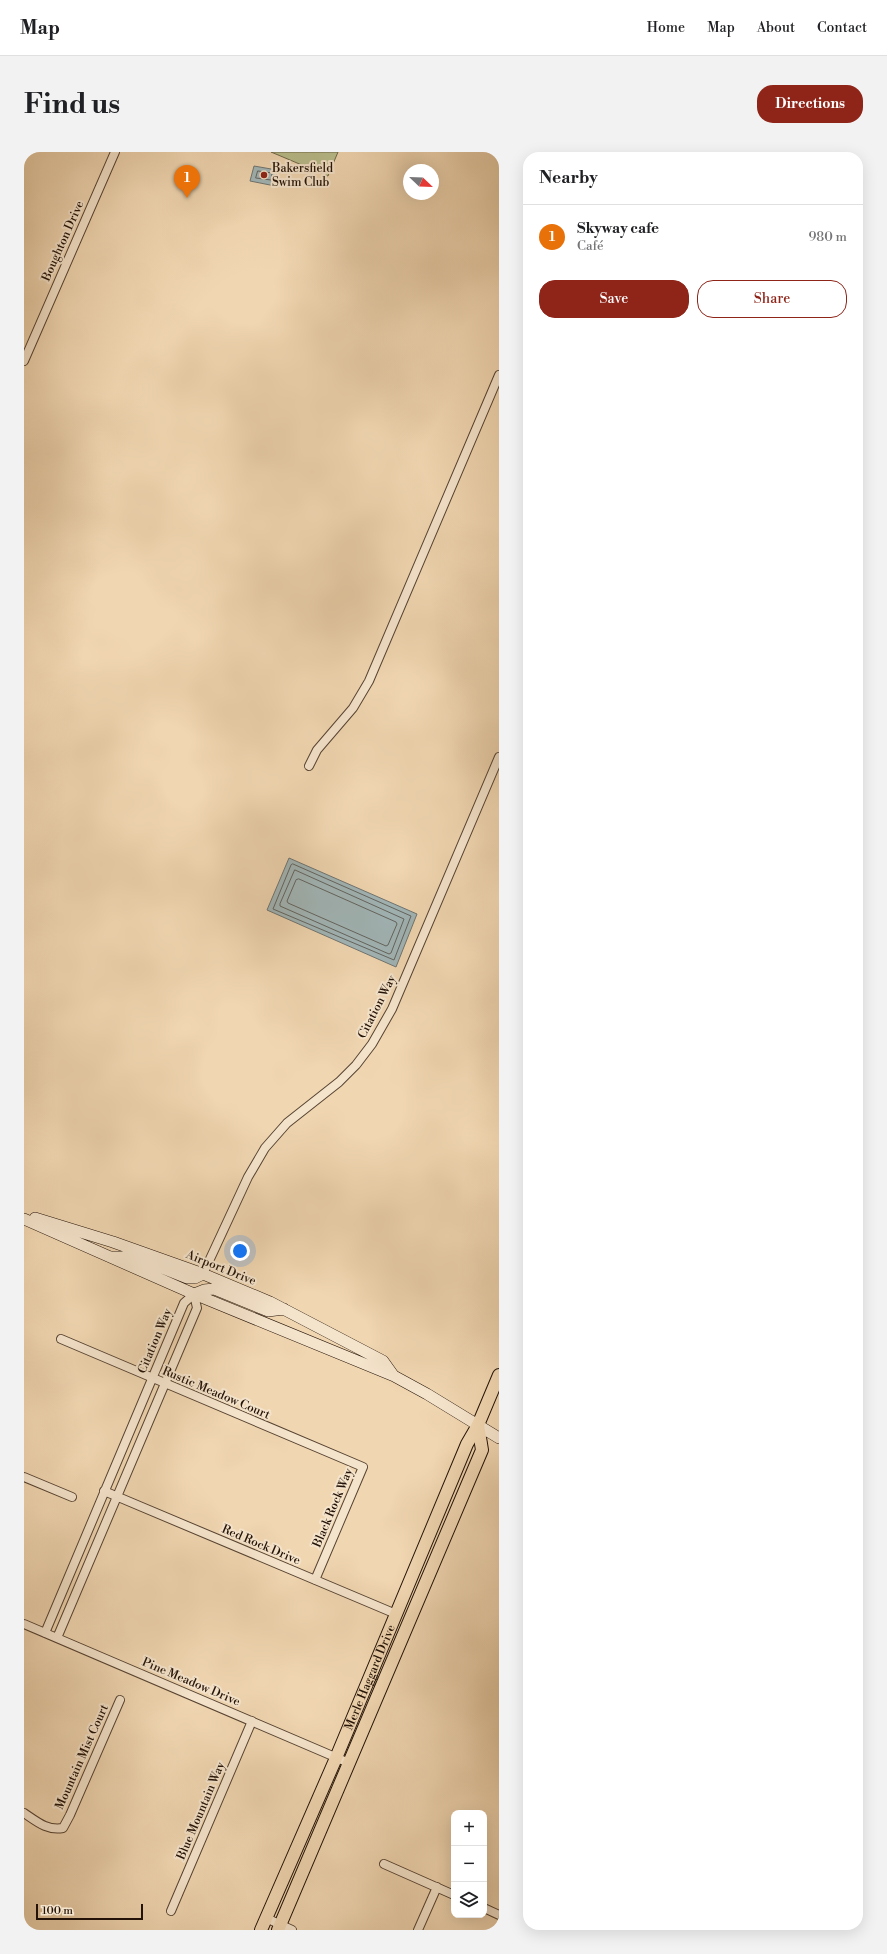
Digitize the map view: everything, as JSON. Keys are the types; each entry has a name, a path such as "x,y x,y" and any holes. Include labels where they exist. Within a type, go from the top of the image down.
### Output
{"main road":[{"name":"Airport Drive","path":"24,1215 91,1235 203,1274 284,1309 384,1362 394,1376"},
{"name":"Airport Drive","path":"24,1219 194,1294 394,1376 499,1438"},
{"path":"110,1257 135,1257 188,1278 195,1278 203,1274"},
{"path":"194,1294 204,1290 214,1289 268,1311 284,1309"},
{"name":"Merle Haggard Drive","path":"261,1930 336,1758 467,1444 478,1425 499,1375"},
{"name":"Merle Haggard Drive","path":"279,1927 482,1450 478,1425"}],"street":[{"name":"Boughton Drive","path":"24,361 114,152"},
{"path":"309,766 317,750 352,708 368,681 499,375"},
{"name":"Citation Way","path":"203,1274 248,1177 265,1148 292,1119 348,1074 365,1055 380,1033 392,1009 499,757"},
{"path":"57,1638 197,1308 194,1294"},
{"name":"Citation Way","path":"45,1633 184,1303 194,1294"},
{"name":"Rustic Meadow Court","path":"61,1339 152,1379 363,1467"},
{"name":"Black Rock Way","path":"315,1580 363,1467"},
{"path":"24,1477 72,1497"},
{"name":"Red Rock Drive","path":"104,1491 396,1614"},
{"name":"Pine Meadow Drive","path":"24,1624 348,1763"},
{"name":"Mountain Mist Court","path":"24,1813 42,1825 54,1830 62,1828 70,1815 120,1700"},
{"name":"Blue Mountain Way","path":"171,1912 252,1721"},
{"path":"384,1864 451,1894"},
{"path":"418,1930 437,1887"},
{"path":"487,1909 499,1915"},
{"path":"266,1918 279,1927 292,1930"}],"green space":[{"path":"271,152 338,152 328,176"}],"water":[{"name":"Bakersfield Swim Club","path":"254,166 277,170 275,186 250,181"},
{"path":"289,858 417,914 396,967 267,910"}],"place":[{"name":"Bakersfield Swim Club","path":"264,175"},
{"name":"Skyway cafe","path":"187,198"}]}
